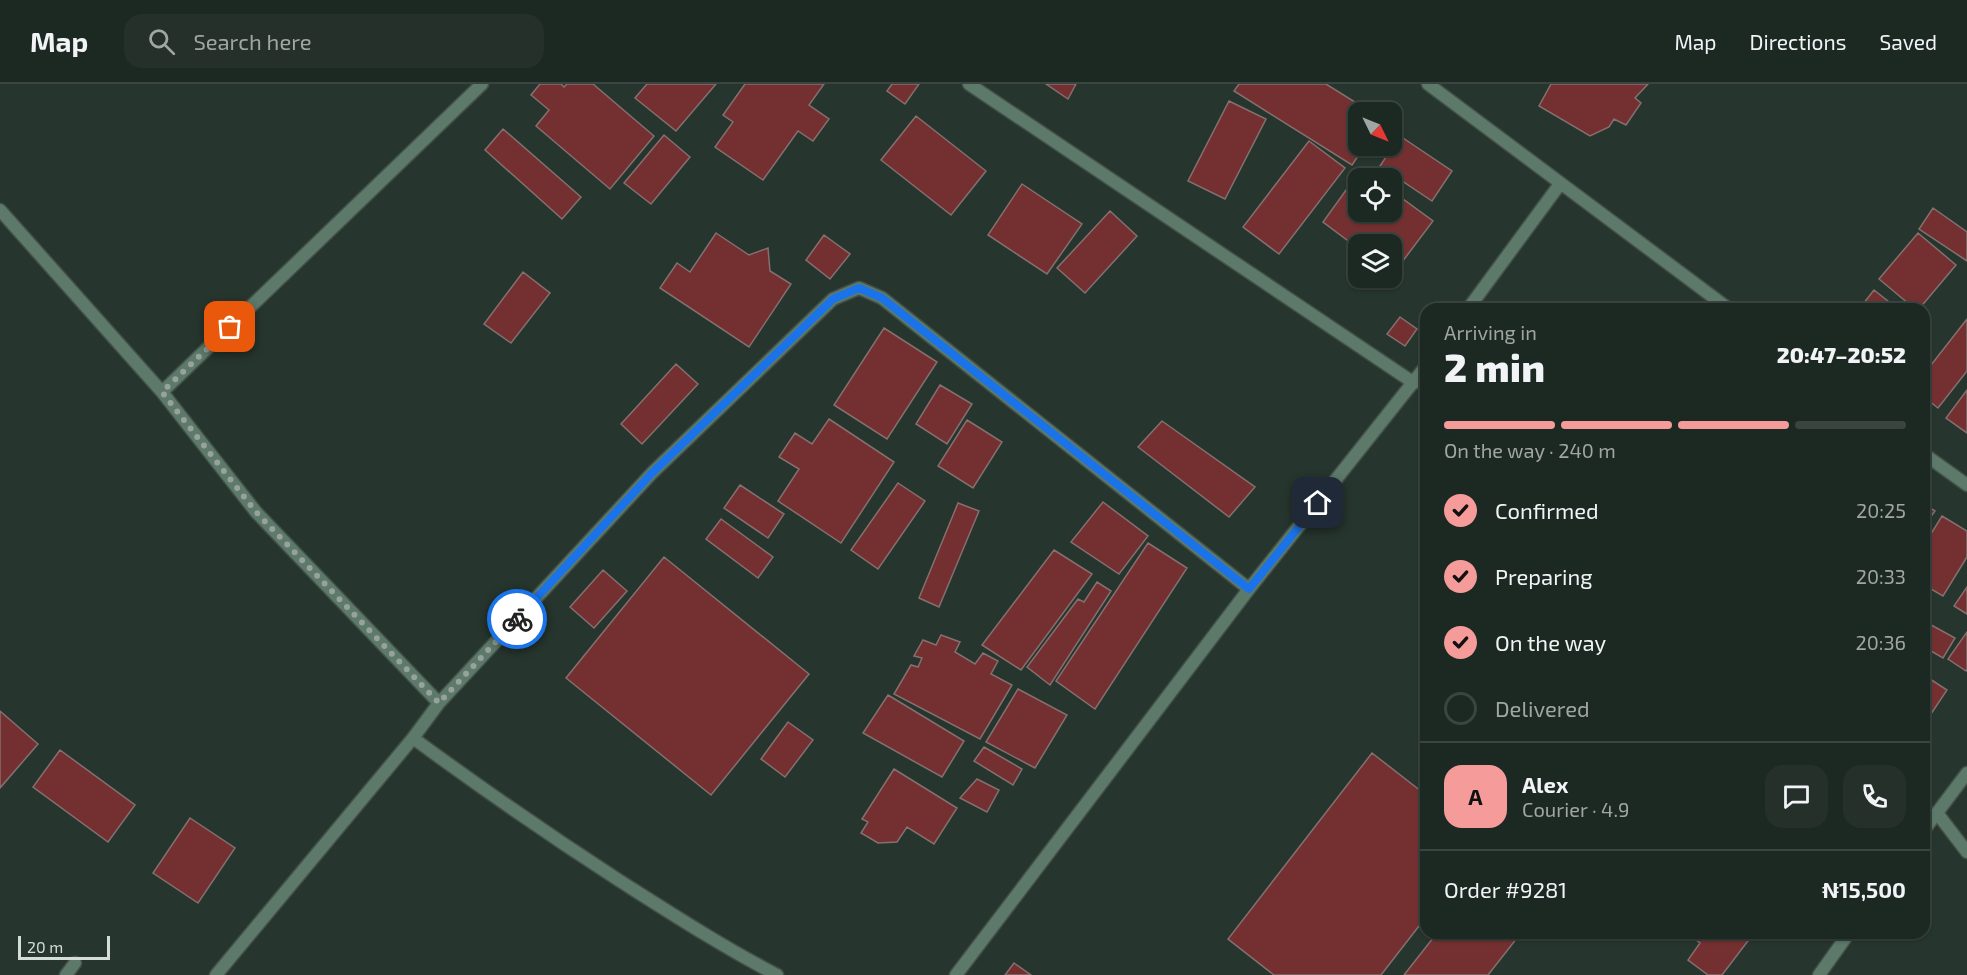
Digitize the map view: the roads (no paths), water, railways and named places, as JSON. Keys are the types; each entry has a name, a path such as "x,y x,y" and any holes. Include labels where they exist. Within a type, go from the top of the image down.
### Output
{"street":[{"path":"162,392 482,84"},
{"path":"969,84 1414,383"},
{"path":"1428,84 1722,303"},
{"path":"1472,303 1560,184"},
{"path":"0,210 162,392 256,512 439,703"},
{"path":"216,975 439,703 652,473 833,299 859,288 882,298 1249,589"},
{"path":"956,975 1249,589 1420,374"},
{"path":"1930,458 1967,485"},
{"path":"412,738 522,818 649,900 739,955 777,975"},
{"path":"1930,822 1967,773"},
{"path":"1937,813 1967,852"},
{"path":"1819,975 1845,939"},
{"path":"66,975 75,963"}]}
